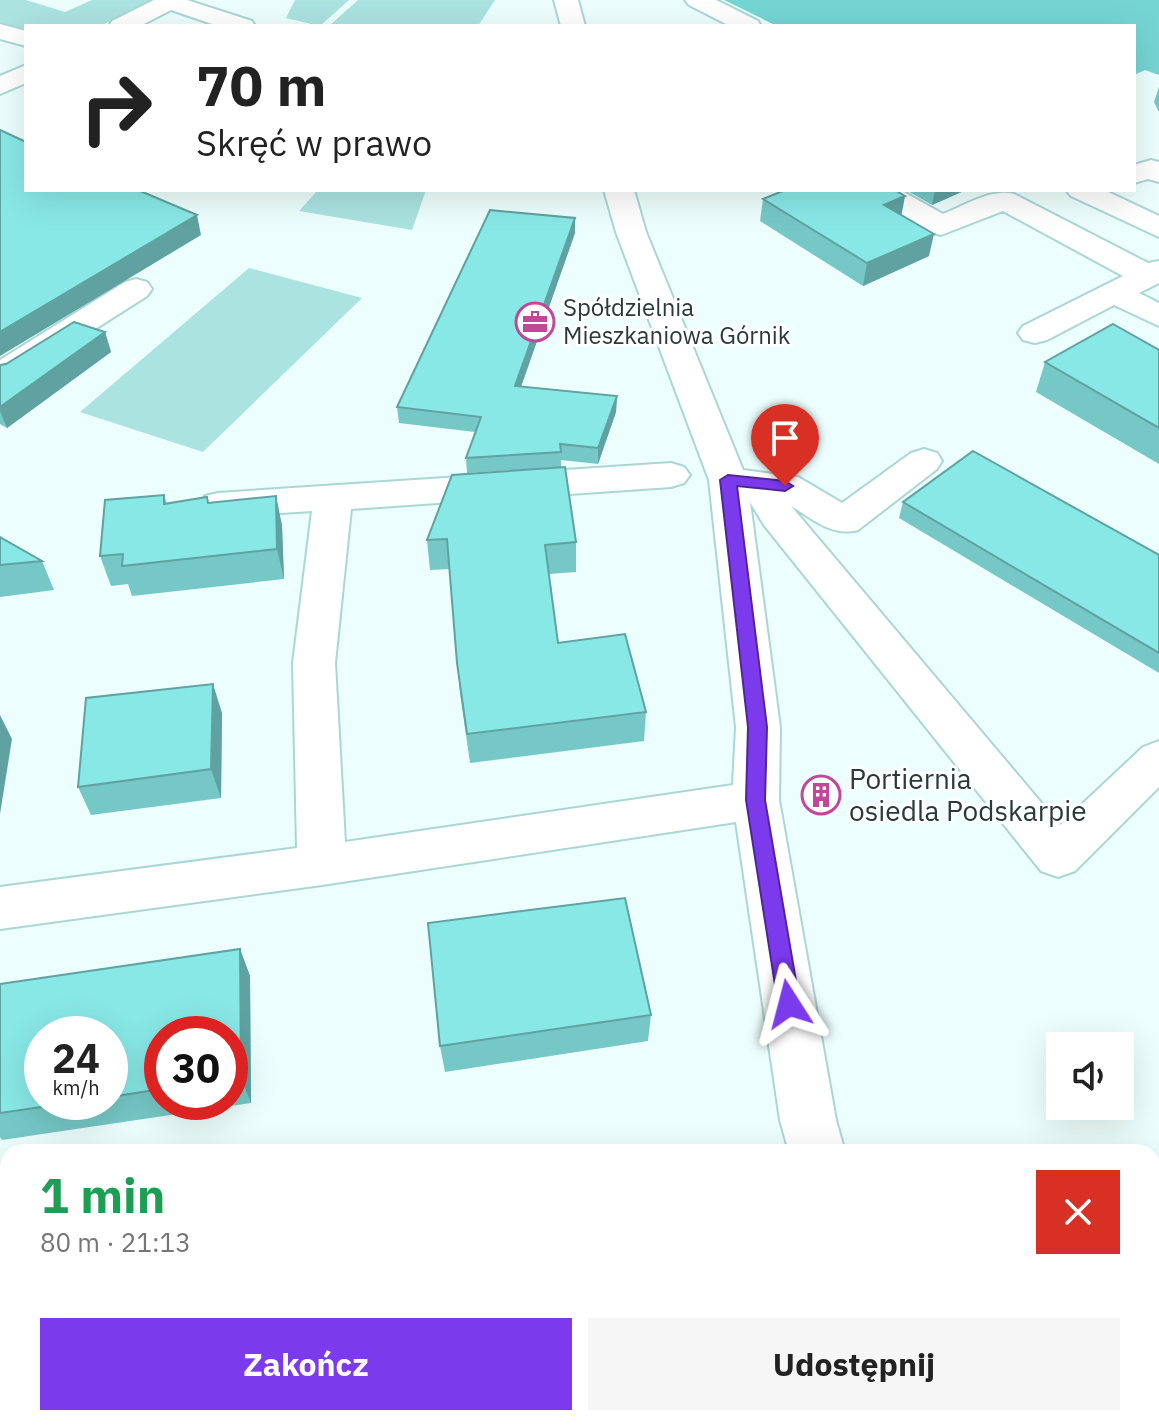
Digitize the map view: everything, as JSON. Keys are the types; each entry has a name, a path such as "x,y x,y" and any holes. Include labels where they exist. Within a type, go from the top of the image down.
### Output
{"street":[{"path":"566,0 572,24"},
{"path":"697,0 745,24"},
{"path":"125,24 171,1 237,24"},
{"path":"0,31 24,38"},
{"path":"0,86 24,74"},
{"path":"1136,173 1151,169 1159,173"},
{"path":"620,192 631,232 742,482 758,727 756,800 808,1120 815,1144"},
{"path":"882,192 941,226 1004,200 1153,273"},
{"path":"1092,192 1159,228"},
{"path":"1035,333 1153,273"},
{"path":"0,375 136,289"},
{"path":"1115,293 1159,316"},
{"path":"742,482 785,486 844,521 924,461"},
{"path":"184,508 671,475"},
{"path":"742,482 778,516 1058,857 1159,759"},
{"path":"322,865 314,663 333,497"},
{"path":"0,908 322,865 756,800"}],"shaded area":[{"path":"0,0 26,0 65,12 92,0 155,0 104,24 24,24 24,29 0,22"},
{"path":"295,0 349,0 322,24 286,18"},
{"path":"358,0 495,0 479,24 331,24"},
{"path":"724,0 1159,0 1159,75 1145,70 1136,74 1136,24 773,24"},
{"path":"316,192 425,192 412,230 299,211"},
{"path":"249,268 362,298 203,452 80,412"}],"building":[{"path":"0,130 24,141 24,192 143,192 197,215 0,332"},
{"path":"780,192 898,192 905,196 884,205 934,234 867,263 763,199"},
{"path":"490,210 575,218 515,386 617,396 598,448 560,444 561,452 466,458 481,417 397,407"},
{"path":"74,322 105,332 0,407 0,365"},
{"path":"1113,324 1159,350 1159,428 1045,362"},
{"path":"973,451 1159,555 1159,653 903,502"},
{"path":"565,467 576,542 545,545 558,643 625,634 646,712 467,734 457,663 447,539 427,540 452,475"},
{"path":"164,495 164,504 207,497 208,503 276,496 277,549 122,566 123,554 100,556 105,500"},
{"path":"0,537 42,561 0,565"},
{"path":"213,684 211,769 78,787 86,698"},
{"path":"625,898 651,1015 440,1046 428,923"},
{"path":"240,949 241,1016 144,1016 144,1092 128,1094 128,1016 24,1016 24,1110 0,1113 0,984"}],"place":[{"name":"Spółdzielnia Mieszkaniowa Górnik","path":"535,322"},
{"name":"Portiernia osiedla Podskarpie","path":"821,795"}],"route":[{"path":"785,486 728,480 758,727 756,800 789,1004"}]}
